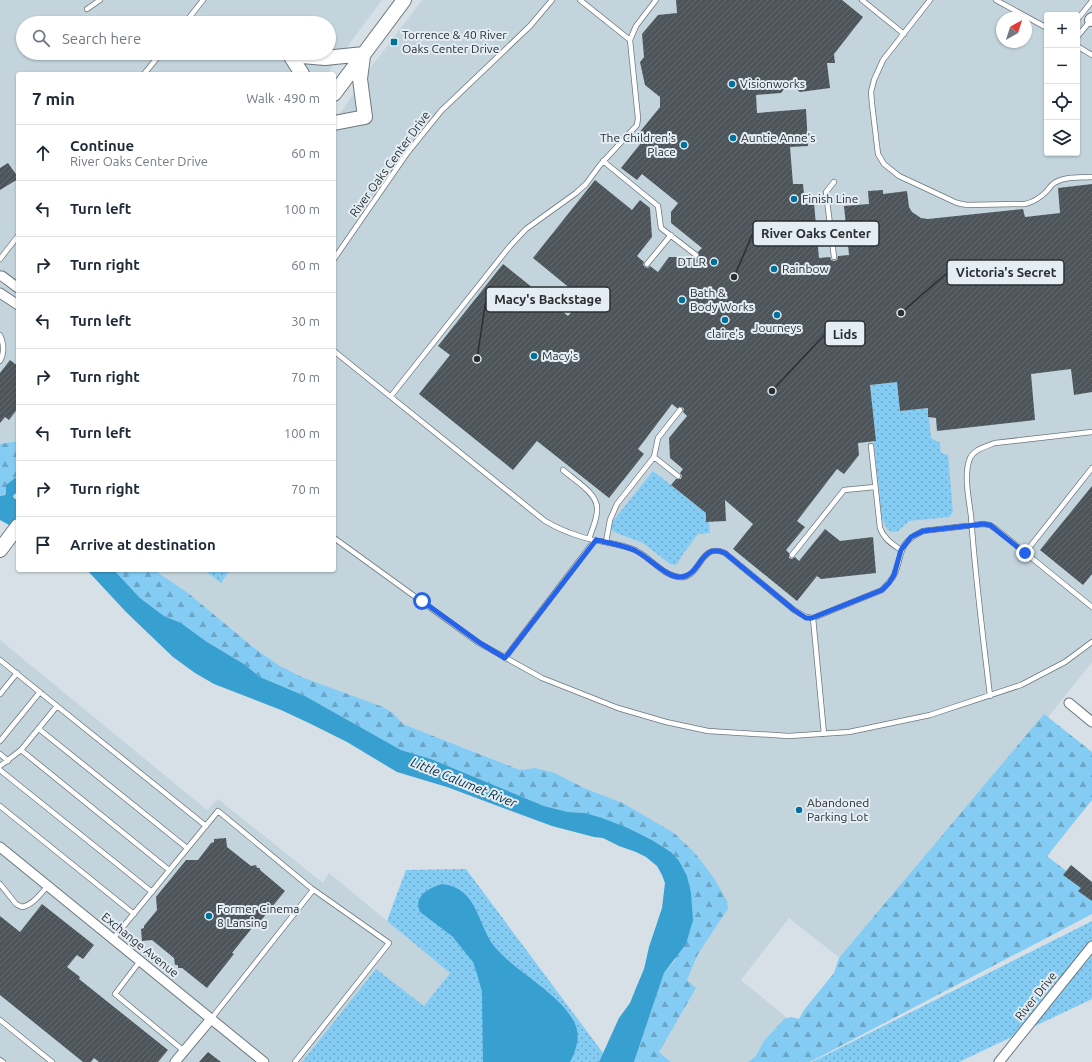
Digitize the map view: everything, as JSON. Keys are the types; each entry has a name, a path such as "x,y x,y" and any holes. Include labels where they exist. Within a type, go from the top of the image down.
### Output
{"main road":[{"path":"336,91 404,0"},
{"path":"336,57 364,54"},
{"path":"336,123 365,118 360,79 364,54"},
{"path":"293,60 301,72"},
{"path":"0,550 16,529"}],"street":[{"path":"0,276 16,286"},
{"path":"0,293 16,305"},
{"path":"1069,703 1092,722"},
{"name":"Exchange Avenue","path":"0,847 264,1062"},
{"name":"River Drive","path":"999,1062 1092,946"},
{"path":"175,1062 211,1019"}],"lane":[{"path":"88,9 100,0"},
{"path":"190,16 203,0"},
{"name":"River Oaks Center Drive","path":"336,256 390,177 431,123 461,91 532,23 552,0"},
{"path":"580,0 630,40"},
{"path":"391,396 507,250 526,229 586,184 603,161 637,125 638,111 630,40 636,26 656,0"},
{"path":"862,0 904,34"},
{"path":"930,0 883,60 876,74 871,92 878,154 888,168 899,176 957,203 967,205 1025,204 1034,202 1057,181 1092,177"},
{"path":"996,0 1044,26"},
{"path":"1080,16 1092,1"},
{"path":"1080,33 1092,19"},
{"path":"1080,48 1092,55"},
{"path":"146,72 155,60"},
{"path":"603,161 658,206 661,228 696,255"},
{"path":"834,182 826,192 834,257"},
{"path":"647,264 671,235"},
{"path":"0,259 16,239"},
{"path":"0,335 4,351 0,361"},
{"path":"336,353 546,521 568,532 589,539 618,544 634,550 646,556 664,571 673,576 680,578 687,576 710,552 713,550 719,551 725,553 794,610 806,618 812,618 882,590 894,575 901,550 911,537 923,531 983,524 990,525 1092,607"},
{"path":"606,542 610,520 617,504 654,457 658,438 680,410"},
{"path":"990,696 971,525 967,472 969,461 974,452 995,443 1092,432"},
{"path":"871,446 879,521 883,534 892,544 901,550"},
{"path":"654,457 678,476"},
{"path":"1025,553 1092,468"},
{"path":"563,470 592,494 596,500 596,516 589,539"},
{"path":"792,555 844,490 875,487"},
{"path":"336,539 480,643 542,678 630,712 671,724 708,731 790,736 824,734 849,732 925,716 1021,685 1065,662 1092,642"},
{"path":"505,658 596,540"},
{"path":"812,618 824,734"},
{"path":"0,660 206,826"},
{"path":"0,694 17,673"},
{"path":"0,741 40,692"},
{"path":"0,766 21,750 58,706"},
{"path":"39,729 188,848"},
{"path":"21,750 169,870"},
{"path":"0,754 8,761"},
{"path":"0,770 152,892"},
{"path":"0,806 134,914"},
{"path":"113,939 218,811 313,890 389,943 296,1062"},
{"path":"0,884 16,904 22,907 27,906 34,901 48,886"},
{"path":"211,1019 313,890"},
{"path":"140,961 115,994 184,1051"},
{"path":"0,1020 52,1062"}],"shaded area":[{"path":"0,0 382,0 328,72 16,72 16,442 0,444"},
{"path":"422,0 1092,0 1092,662 850,966 789,918 741,980 787,1018 784,1019 763,1042 756,1056 748,1062 671,1062 659,1052 666,1039 698,954 728,909 674,833 623,803 584,788 555,773 535,768 521,770 403,724 393,713 304,678 280,666 253,647 188,593 157,572 336,572 336,120 372,66"},
{"path":"0,640 207,810 218,799 323,883 329,873 450,973 424,1006 376,970 302,1062 0,1062"}],"green space":[{"path":"897,382 900,411 928,408 931,438 940,443 941,453 948,455 953,512 949,517 909,521 898,531 893,532 888,530 882,519 870,385"},
{"path":"16,442 16,478 6,485 6,492 4,495 0,496 0,444"},
{"path":"653,471 706,513 706,521 709,522 710,533 698,534 675,565 670,564 643,543 614,532 610,528 613,521"},
{"path":"116,572 157,572 188,593 253,647 280,666 304,678 383,707 393,713 403,724 520,770 535,768 555,773 584,788 623,803 674,833 694,852 714,878 727,901 728,909 698,954 687,980 696,988 659,1052 671,1062 634,1062 664,973 675,960 671,852 652,840 628,828 585,813 568,812 544,806 431,759 401,750 305,696 260,677 244,664 207,642 181,623 164,616 140,598"},
{"path":"207,572 229,572 221,583"},
{"path":"1044,714 1092,752 1092,800 1047,856 1092,891 1092,914 810,1062 748,1062 756,1056 763,1042 784,1019 791,1017 799,1019 804,1010 834,973 839,958"},
{"path":"466,869 603,1053 600,1062 302,1062 376,969 424,1006 450,973 387,921 406,870"},
{"path":"1092,921 1092,999 959,1062 812,1062"}],"water":[{"path":"16,478 16,493 13,496 16,500 16,530 0,520 0,496 5,495 6,485"},
{"name":"Little Calumet River","path":"89,572 116,572 140,598 164,616 181,623 207,642 244,664 260,677 305,696 401,750 431,759 544,806 568,812 585,813 602,818 628,828 652,840 671,852 679,861 687,876 691,893 693,920 686,944 664,973 634,1062 599,1062 619,1018 630,1003 644,969 649,947 662,908 665,883 657,866 646,857 603,838 552,826 447,787 397,772 347,742 311,724 281,710 214,684 195,673 173,657 126,612"},
{"path":"442,884 454,887 463,892 475,908 488,937 494,946 503,956 549,993 568,1013 575,1024 578,1034 576,1048 570,1062 483,1062 482,992 473,962 452,936 420,912 418,906 420,897 427,890"}],"building":[{"path":"676,0 842,0 863,17 834,54 835,63 827,63 830,88 800,92 789,83 781,93 756,95 757,113 806,109 808,146 790,147 793,184 803,184 805,204 814,203 819,258 830,257 831,260 834,261 837,260 838,256 849,255 844,206 869,204 868,191 883,190 883,194 907,191 909,207 912,212 921,218 928,219 1023,209 1025,217 1060,213 1058,188 1092,184 1092,392 1074,395 1071,369 1031,374 1035,420 937,431 936,418 928,417 928,408 900,411 897,382 870,385 876,441 858,443 859,455 844,474 837,469 797,521 805,527 786,550 789,553 789,558 792,559 795,557 799,561 825,529 840,541 873,537 876,573 821,579 817,576 797,601 733,549 753,524 725,500 726,521 706,522 706,513 671,485 676,479 681,479 682,476 680,473 683,469 670,458 669,438 687,416 683,412 684,409 682,407 677,408 672,404 638,449 644,454 609,498 537,441 513,470 419,394 450,355 438,346 503,264 568,316 583,299 533,258 595,180 632,210 640,200 650,208 652,237 637,256 644,262 643,265 645,267 648,268 650,266 658,272 669,257 684,257 690,262 694,258 697,259 699,257 698,252 702,248 671,223 671,212 678,203 642,174 637,180 621,168 645,138 639,133 660,107 660,97 645,85 640,62 644,57 642,34 658,15 677,13"},
{"path":"8,163 16,174 16,180 0,190 0,168"},
{"path":"10,360 16,364 16,411 9,420 5,417 0,423 0,373"},
{"path":"1092,486 1092,574 1083,585 1040,550"},
{"name":"Former Cinema 8 Lansing","path":"226,838 227,847 251,866 256,865 257,868 260,868 260,870 285,891 258,924 256,923 207,988 182,968 178,968 178,965 175,965 174,958 152,940 142,941 141,929 144,928 157,910 156,897 186,860 198,860 211,843 214,842 214,839"},
{"path":"1071,865 1092,882 1092,901 1078,891 1081,888 1063,875"},
{"path":"42,904 94,945 83,959 77,955 67,967 80,977 79,979 168,1050 158,1062 99,1062 94,1058 91,1062 83,1062 0,995 0,916 20,932"},
{"path":"208,1052 221,1062 199,1062"}],"place":[{"name":"Torrence & 40 River Oaks Center Drive","path":"394,42"},
{"name":"Visionworks","path":"732,84"},
{"name":"Auntie Anne's","path":"733,138"},
{"name":"The Children's Place","path":"684,145"},
{"name":"Finish Line","path":"794,199"},
{"name":"DTLR","path":"714,262"},
{"name":"Rainbow","path":"774,269"},
{"name":"River Oaks Center","path":"734,277"},
{"name":"Bath & Body Works","path":"682,300"},
{"name":"Victoria's Secret","path":"901,313"},
{"name":"Journeys","path":"777,315"},
{"name":"claire's","path":"725,320"},
{"name":"Macy's","path":"534,356"},
{"name":"Macy's Backstage","path":"477,359"},
{"name":"Lids","path":"772,391"},
{"name":"Abandoned Parking Lot","path":"799,810"},
{"name":"Former Cinema 8 Lansing","path":"209,916"}],"route":[{"path":"422,601 480,643 505,658 596,540 618,544 634,550 646,556 664,571 680,578 687,576 692,572 713,550 725,553 794,610 806,618 812,618 882,590 894,575 901,550 911,537 923,531 983,524 990,525 1025,553"}]}
